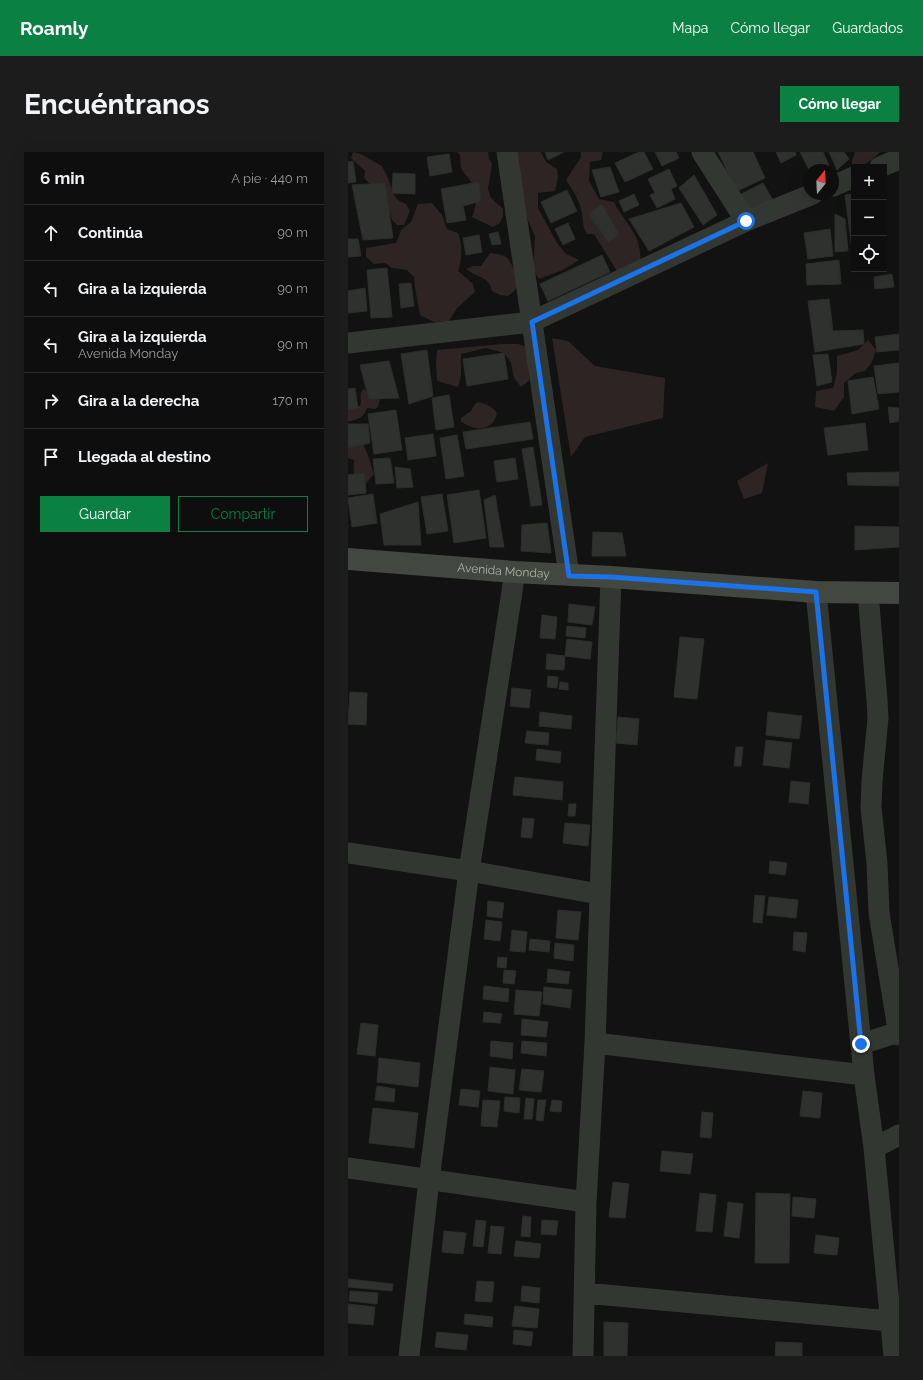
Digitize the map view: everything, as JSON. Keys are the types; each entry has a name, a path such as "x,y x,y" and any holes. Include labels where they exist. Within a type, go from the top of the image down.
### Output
{"main road":[{"name":"Avenida Monday","path":"348,559 569,576 611,577 816,592 899,593"}],"street":[{"path":"507,152 569,576"},
{"path":"702,152 746,221"},
{"path":"887,164 899,159"},
{"path":"839,184 851,179"},
{"path":"348,343 532,322 746,221 803,198"},
{"path":"409,1356 429,1180 469,871 514,572"},
{"path":"583,1356 586,1202 595,1043 611,577"},
{"path":"816,592 864,1074 894,1320 894,1356"},
{"path":"868,593 878,718 871,808 877,863 880,913 899,1035"},
{"path":"348,854 469,871 599,894"},
{"path":"861,1044 899,1032"},
{"path":"595,1043 864,1074"},
{"path":"874,1148 899,1135"},
{"path":"348,1168 586,1202"},
{"path":"585,1293 894,1320"}],"shaded area":[{"path":"353,152 361,154 382,166 394,195 399,201 406,204 410,211 404,225 397,225 392,220 390,213 384,209 377,186 369,183 364,178 365,171 351,158"},
{"path":"457,152 488,152 492,165 488,189 491,198 503,209 503,216 500,223 493,227 472,217 475,208 474,189 470,180 462,170 460,155"},
{"path":"517,152 541,152 546,162 557,169 558,177 555,191 538,193 538,208 557,243 566,254 579,260 563,270 539,279 533,270 535,236 527,218"},
{"path":"581,152 603,152 601,160 590,162 589,181 599,199 614,202 636,237 641,261 617,271 594,234 587,234 584,227 580,205 566,180 581,157"},
{"path":"855,152 880,152 864,164 852,164"},
{"path":"432,203 442,215 447,229 458,233 461,243 461,252 458,271 473,284 475,292 457,308 449,321 434,322 420,315 414,277 407,270 392,268 385,263 374,264 366,257 366,248 396,243 401,230 411,222 418,204"},
{"path":"490,253 506,257 514,270 517,279 517,286 508,296 500,295 492,291 488,282 466,269 473,266 481,266"},
{"path":"552,338 568,341 595,366 665,378 663,418 585,437 571,457"},
{"path":"868,340 876,350 872,362 865,371 856,373 844,383 844,397 834,411 815,407 816,391 833,388 837,373 837,356 858,350"},
{"path":"518,344 530,348 531,366 529,381 521,387 514,378 511,363 504,353 486,348 461,354 461,376 458,387 437,381 437,350"},
{"path":"364,389 378,396 380,399 378,407 375,409 367,408 362,417 348,422 348,409 356,405 360,406 360,395"},
{"path":"478,402 489,406 497,413 492,424 487,427 472,427 461,421 461,418 471,411"},
{"path":"348,432 359,439 366,449 374,474 361,489 353,491 354,460 348,458"},
{"path":"768,463 762,493 744,499 737,481"}],"building":[{"path":"545,152 564,152 548,160"},
{"path":"639,152 644,152 653,169 625,182 615,163"},
{"path":"655,152 676,152 679,158 662,166"},
{"path":"718,152 753,152 765,178 737,191"},
{"path":"776,152 795,152 796,155 781,163"},
{"path":"800,152 823,152 829,164 806,164"},
{"path":"829,152 844,152 849,159 839,168 839,164 834,164"},
{"path":"449,154 452,172 430,176 427,157"},
{"path":"353,161 356,182 348,183 348,162"},
{"path":"610,167 619,192 601,197 592,170"},
{"path":"669,169 677,186 671,189 675,199 657,208 650,195 655,193 648,179"},
{"path":"393,173 415,174 415,194 392,193"},
{"path":"694,175 717,215 703,225 679,188"},
{"path":"479,182 481,201 463,206 466,220 447,223 441,189"},
{"path":"385,183 393,238 363,240 352,185"},
{"path":"763,183 773,200 750,210 741,194"},
{"path":"567,190 577,211 551,223 541,202"},
{"path":"634,194 639,205 624,212 619,201"},
{"path":"851,194 851,241 845,195"},
{"path":"681,203 694,227 649,251 629,219"},
{"path":"602,204 619,234 608,242 589,214"},
{"path":"835,214 845,219 848,251 835,252"},
{"path":"568,223 575,239 563,245 555,229"},
{"path":"830,229 833,256 808,259 804,233"},
{"path":"498,232 501,244 492,245 489,234"},
{"path":"479,235 482,252 466,255 463,238"},
{"path":"348,239 358,239 361,256 348,257"},
{"path":"602,255 610,272 548,301 540,284"},
{"path":"839,260 841,284 807,285 806,264"},
{"path":"387,268 392,317 371,318 367,270"},
{"path":"892,274 894,287 875,289 874,277"},
{"path":"411,283 414,306 401,308 399,284"},
{"path":"365,288 367,311 348,313 348,291"},
{"path":"829,299 833,331 863,330 864,344 815,352 808,301"},
{"path":"899,334 899,350 877,352 875,337"},
{"path":"427,350 433,396 409,404 401,354"},
{"path":"504,353 508,379 467,386 463,359"},
{"path":"828,354 832,382 817,386 813,355"},
{"path":"389,361 399,398 369,399 360,365"},
{"path":"899,363 899,392 878,394 874,366"},
{"path":"873,377 879,409 852,414 848,381"},
{"path":"355,388 358,408 348,410 348,389"},
{"path":"449,395 454,427 436,430 432,398"},
{"path":"888,407 899,408 899,421 890,423"},
{"path":"396,410 402,450 374,454 368,414"},
{"path":"530,422 533,439 466,449 463,432"},
{"path":"865,423 868,450 828,455 824,428"},
{"path":"348,424 368,424 370,443 348,448"},
{"path":"433,434 436,456 408,460 405,438"},
{"path":"457,435 464,476 446,479 440,438"},
{"path":"533,447 542,505 531,506 522,449"},
{"path":"390,458 394,483 376,484 373,459"},
{"path":"515,458 518,479 497,482 494,461"},
{"path":"395,467 410,469 413,487 397,488"},
{"path":"899,472 899,486 848,485 847,473"},
{"path":"364,473 366,493 348,495 348,475"},
{"path":"479,490 486,538 454,543 447,495"},
{"path":"373,494 377,523 352,527 348,498"},
{"path":"442,494 448,531 427,534 421,497"},
{"path":"495,495 504,547 490,547 484,500"},
{"path":"418,502 421,545 384,545 380,514"},
{"path":"547,523 551,553 521,551 522,525"},
{"path":"855,526 899,527 899,547 855,550"},
{"path":"593,532 622,533 626,556 592,556"},
{"path":"569,604 595,607 592,625 568,622"},
{"path":"542,615 557,617 555,639 540,638"},
{"path":"567,626 586,628 585,638 566,636"},
{"path":"680,637 704,639 697,699 674,697"},
{"path":"567,639 592,642 590,659 565,656"},
{"path":"547,654 565,656 564,670 546,669"},
{"path":"548,676 558,677 557,688 547,687"},
{"path":"560,682 568,683 568,690 559,689"},
{"path":"512,688 531,690 529,708 510,706"},
{"path":"350,692 367,693 366,725 348,724"},
{"path":"540,712 572,716 571,729 539,726"},
{"path":"768,712 802,716 799,739 766,735"},
{"path":"618,717 639,719 637,745 616,743"},
{"path":"527,731 549,733 548,745 525,743"},
{"path":"766,740 792,743 789,768 763,765"},
{"path":"736,747 743,747 741,766 734,766"},
{"path":"537,749 561,752 560,763 536,760"},
{"path":"515,777 563,782 562,800 513,795"},
{"path":"791,781 810,783 808,804 789,802"},
{"path":"569,804 576,804 575,816 568,816"},
{"path":"523,818 534,819 532,838 521,837"},
{"path":"565,823 590,825 588,846 563,843"},
{"path":"770,861 787,863 785,875 769,873"},
{"path":"755,895 765,896 762,923 753,922"},
{"path":"769,897 798,900 796,918 767,915"},
{"path":"488,901 504,903 502,918 487,916"},
{"path":"558,910 581,912 578,940 556,938"},
{"path":"486,920 502,922 500,941 484,939"},
{"path":"512,930 527,932 525,952 510,951"},
{"path":"794,932 807,933 805,952 793,950"},
{"path":"530,939 550,941 549,952 529,950"},
{"path":"555,943 574,945 573,961 554,958"},
{"path":"498,957 507,958 506,968 497,967"},
{"path":"548,969 570,972 568,984 547,982"},
{"path":"504,970 516,971 514,984 503,983"},
{"path":"484,986 509,989 508,1002 483,999"},
{"path":"544,987 572,990 570,1008 543,1004"},
{"path":"516,990 542,992 539,1016 514,1014"},
{"path":"484,1012 502,1014 500,1023 483,1022"},
{"path":"522,1019 548,1022 546,1037 521,1035"},
{"path":"361,1023 378,1025 375,1056 357,1054"},
{"path":"491,1041 513,1043 512,1059 490,1056"},
{"path":"522,1041 547,1043 546,1056 521,1053"},
{"path":"379,1058 420,1063 418,1087 377,1082"},
{"path":"490,1067 515,1070 513,1094 488,1091"},
{"path":"522,1069 544,1071 541,1092 519,1090"},
{"path":"377,1086 395,1089 394,1102 375,1100"},
{"path":"461,1089 480,1091 478,1107 459,1105"},
{"path":"803,1091 822,1093 820,1118 800,1116"},
{"path":"505,1097 520,1098 519,1113 504,1111"},
{"path":"526,1098 534,1099 532,1119 524,1119"},
{"path":"483,1100 500,1101 497,1127 481,1126"},
{"path":"538,1100 546,1100 543,1121 536,1120"},
{"path":"552,1100 562,1101 561,1112 550,1111"},
{"path":"373,1108 418,1113 414,1148 369,1143"},
{"path":"702,1112 713,1113 711,1138 700,1137"},
{"path":"662,1151 693,1154 690,1174 660,1171"},
{"path":"613,1182 629,1184 625,1218 609,1217"},
{"path":"700,1193 716,1195 712,1232 696,1231"},
{"path":"756,1193 790,1194 789,1263 755,1263"},
{"path":"793,1197 816,1199 814,1218 792,1216"},
{"path":"728,1202 743,1204 739,1238 724,1236"},
{"path":"523,1216 531,1217 530,1237 521,1236"},
{"path":"476,1220 486,1221 483,1247 473,1246"},
{"path":"542,1220 558,1221 556,1235 541,1234"},
{"path":"491,1226 504,1227 501,1254 488,1253"},
{"path":"444,1231 466,1233 463,1254 442,1252"},
{"path":"816,1235 839,1238 837,1255 814,1253"},
{"path":"516,1241 541,1244 539,1258 514,1256"},
{"path":"348,1279 393,1284 392,1291 348,1287"},
{"path":"477,1281 494,1282 492,1302 475,1301"},
{"path":"522,1286 540,1288 539,1303 521,1301"},
{"path":"350,1291 378,1293 377,1304 349,1301"},
{"path":"348,1304 375,1307 373,1325 348,1323"},
{"path":"515,1306 539,1309 537,1328 512,1326"},
{"path":"465,1314 493,1317 492,1327 464,1324"},
{"path":"604,1322 628,1323 627,1356 604,1356"},
{"path":"514,1330 533,1332 531,1346 513,1344"},
{"path":"437,1332 468,1335 466,1350 435,1347"},
{"path":"776,1342 802,1343 802,1356 775,1356"}],"route":[{"path":"746,221 532,322 569,576 611,577 816,592 861,1044"}]}
